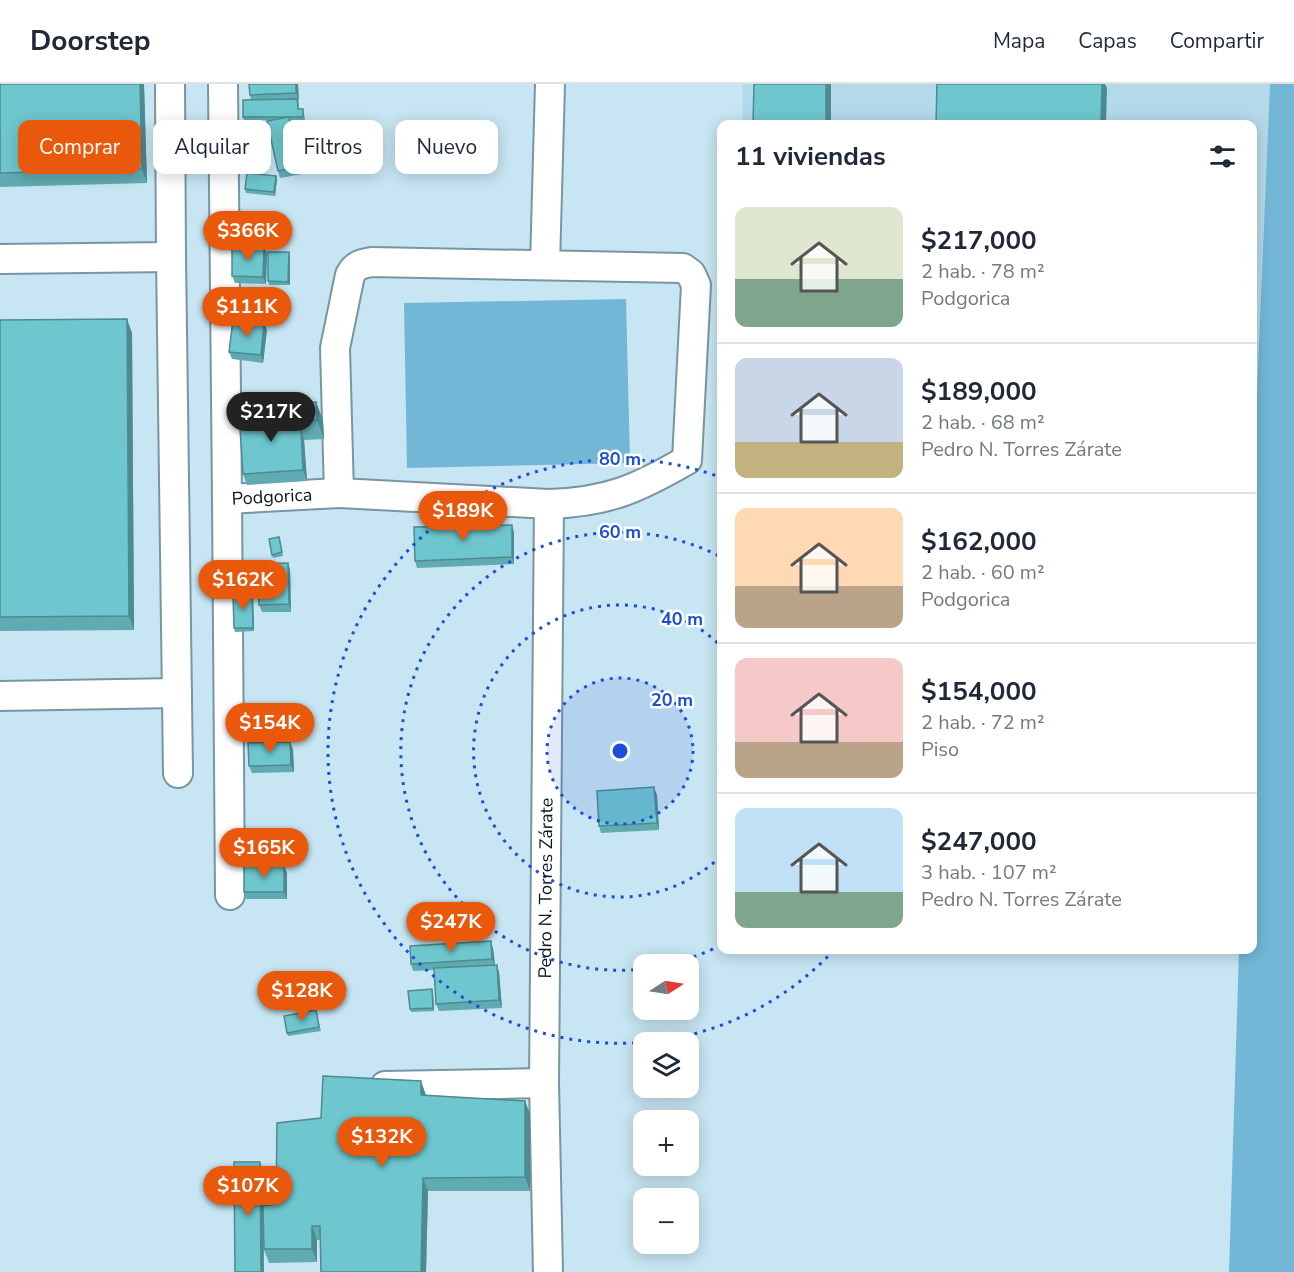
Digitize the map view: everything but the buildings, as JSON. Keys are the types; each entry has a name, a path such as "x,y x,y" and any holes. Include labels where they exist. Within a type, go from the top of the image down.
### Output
{"street":[{"path":"170,84 178,773"},
{"name":"Podgorica","path":"223,84 227,500 339,493 549,504 612,498 646,484 687,460 696,285 691,274 683,268 545,265"},
{"path":"339,493 335,348 354,268 372,262 545,265 550,84"},
{"path":"0,259 171,257"},
{"path":"227,500 230,895"},
{"name":"Pedro N. Torres Zárate","path":"548,1272 544,1083 549,504"},
{"path":"0,696 177,693"},
{"path":"353,1086 544,1083"}],"shaded area":[{"path":"743,84 1270,84 1257,410 1257,120 742,120"},
{"path":"1270,84 1294,84 1294,1272 1229,1272 1239,954 1257,954 1257,392"},
{"path":"626,299 630,463 407,468 404,303"}]}
